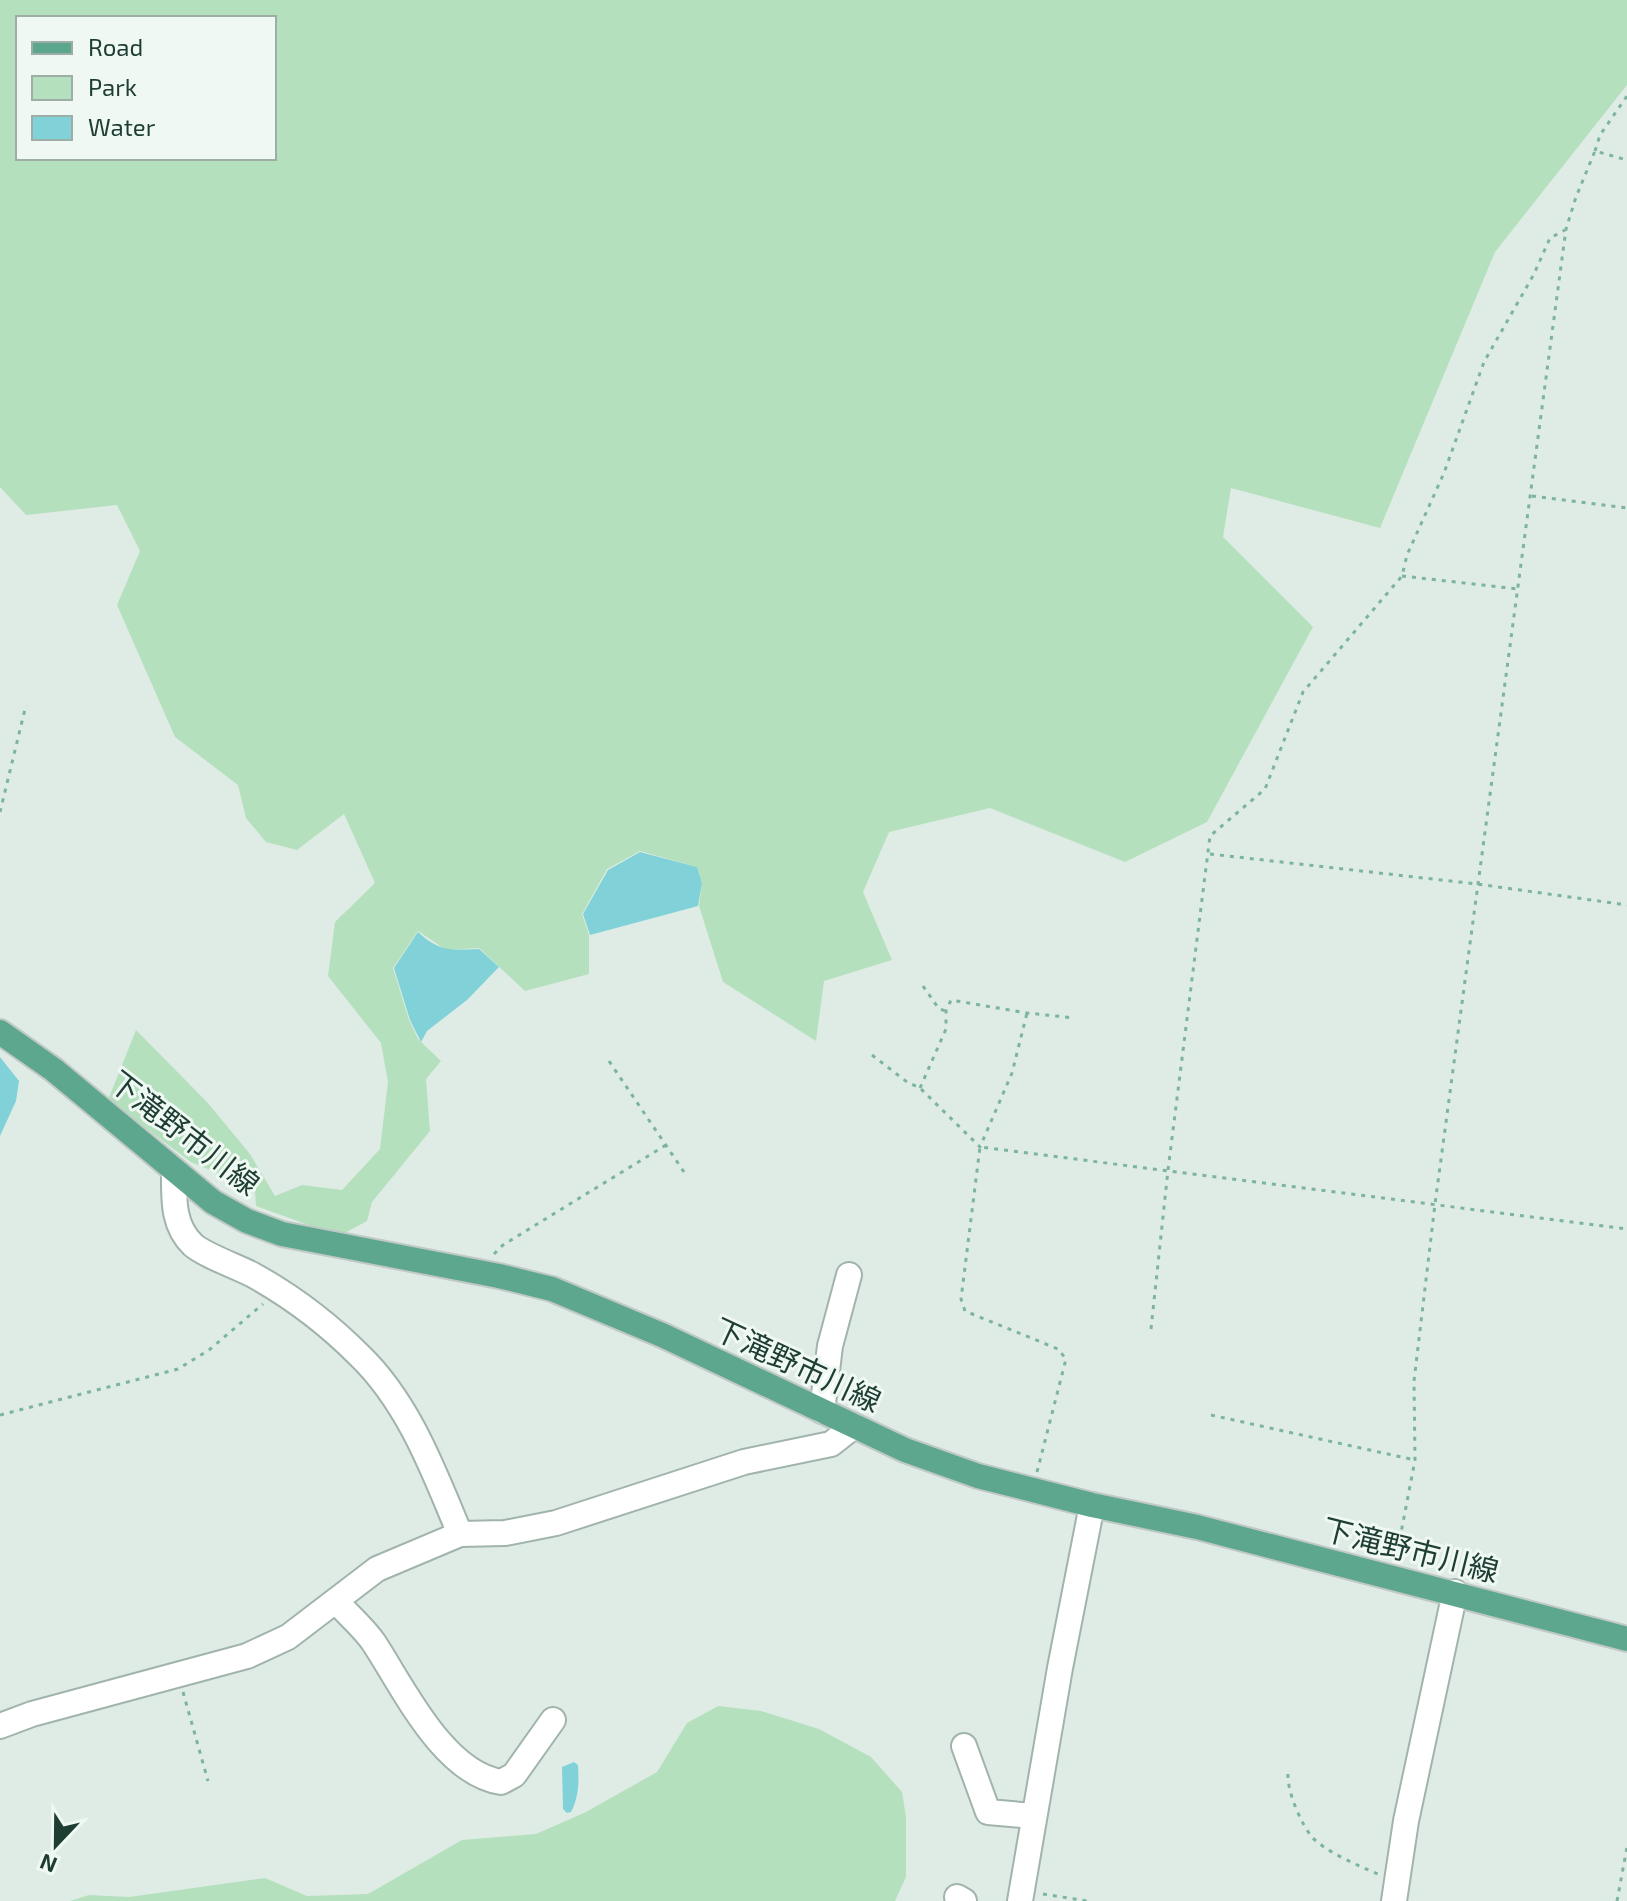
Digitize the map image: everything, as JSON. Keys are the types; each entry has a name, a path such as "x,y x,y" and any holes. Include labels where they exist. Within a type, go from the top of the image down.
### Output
{"main road":[{"name":"下滝野市川線","path":"0,1032 54,1070 213,1202 247,1221 282,1234 489,1274 566,1295 662,1335 905,1450 978,1476 1197,1527 1627,1639"}],"street":[{"path":"174,1171 174,1211 180,1227 194,1246 297,1302 360,1355 395,1397 430,1462 460,1534"},
{"path":"822,1411 830,1346 849,1275"},
{"path":"0,1726 32,1714 247,1656 288,1637 377,1569 460,1534 505,1533 556,1523 744,1462 831,1444 854,1426"},
{"path":"1021,1896 1092,1505"},
{"path":"1395,1892 1406,1821 1455,1592"},
{"path":"336,1601 372,1640 428,1730 466,1766 487,1780 501,1782 514,1775 553,1720"},
{"path":"964,1746 988,1812 1034,1816"}],"path":[{"path":"1393,1578 1415,1460 1414,1381 1435,1204 1566,229 1600,135 1627,96"},
{"path":"1595,151 1627,160"},
{"path":"1151,1329 1210,836 1265,789 1303,692 1402,576 1407,555 1444,473 1484,362 1534,274 1550,238 1566,229"},
{"path":"1531,496 1627,508"},
{"path":"1402,576 1518,589"},
{"path":"0,812 26,705"},
{"path":"1209,854 1477,884 1627,905"},
{"path":"923,986 939,1009 946,1011"},
{"path":"920,1088 946,1029 946,1011 951,1000 1075,1018"},
{"path":"1027,1013 1012,1073 980,1147 961,1299 965,1311 1058,1349 1066,1359 1033,1491"},
{"path":"872,1055 907,1082 920,1088 980,1147 1627,1229"},
{"path":"609,1061 684,1172"},
{"path":"489,1274 491,1257 503,1245 666,1145"},
{"path":"0,1415 178,1369 209,1350 256,1312 277,1289"},
{"path":"1211,1415 1415,1460"},
{"path":"179,1675 208,1781"},
{"path":"1288,1774 1287,1787 1312,1837 1395,1892"},
{"path":"1617,1901 1627,1847"},
{"path":"1021,1896 1087,1901"}],"green space":[{"path":"0,0 1627,0 1627,85 1495,252 1380,528 1231,488 1223,537 1313,627 1207,822 1125,862 990,808 889,832 863,892 892,960 824,981 816,1041 723,982 699,906 702,883 697,867 640,851 607,869 582,914 589,935 589,974 525,991 479,948 446,950 418,931 393,968 418,1039 441,1061 426,1079 430,1131 372,1202 367,1221 339,1236 256,1206 254,1180 217,1173 191,1162 108,1100 136,1030 207,1102 250,1154 275,1196 302,1185 342,1190 380,1149 388,1082 381,1043 328,976 335,922 375,883 344,814 297,850 266,842 246,818 238,785 175,737 117,605 140,551 117,505 26,515 0,487"},
{"path":"718,1706 761,1711 819,1729 871,1757 902,1792 906,1817 906,1877 895,1901 70,1901 89,1895 129,1897 265,1878 307,1896 368,1894 462,1840 536,1834 586,1812 657,1772 687,1723"}],"water":[{"path":"640,852 697,867 702,883 698,906 590,935 583,914 608,870"},
{"path":"418,932 446,948 479,949 499,967 467,1000 427,1031 421,1042 410,1020 394,968"},
{"path":"0,1057 19,1081 16,1101 0,1136"},
{"path":"574,1762 578,1765 578,1789 571,1812 567,1813 563,1809 562,1767"}]}
